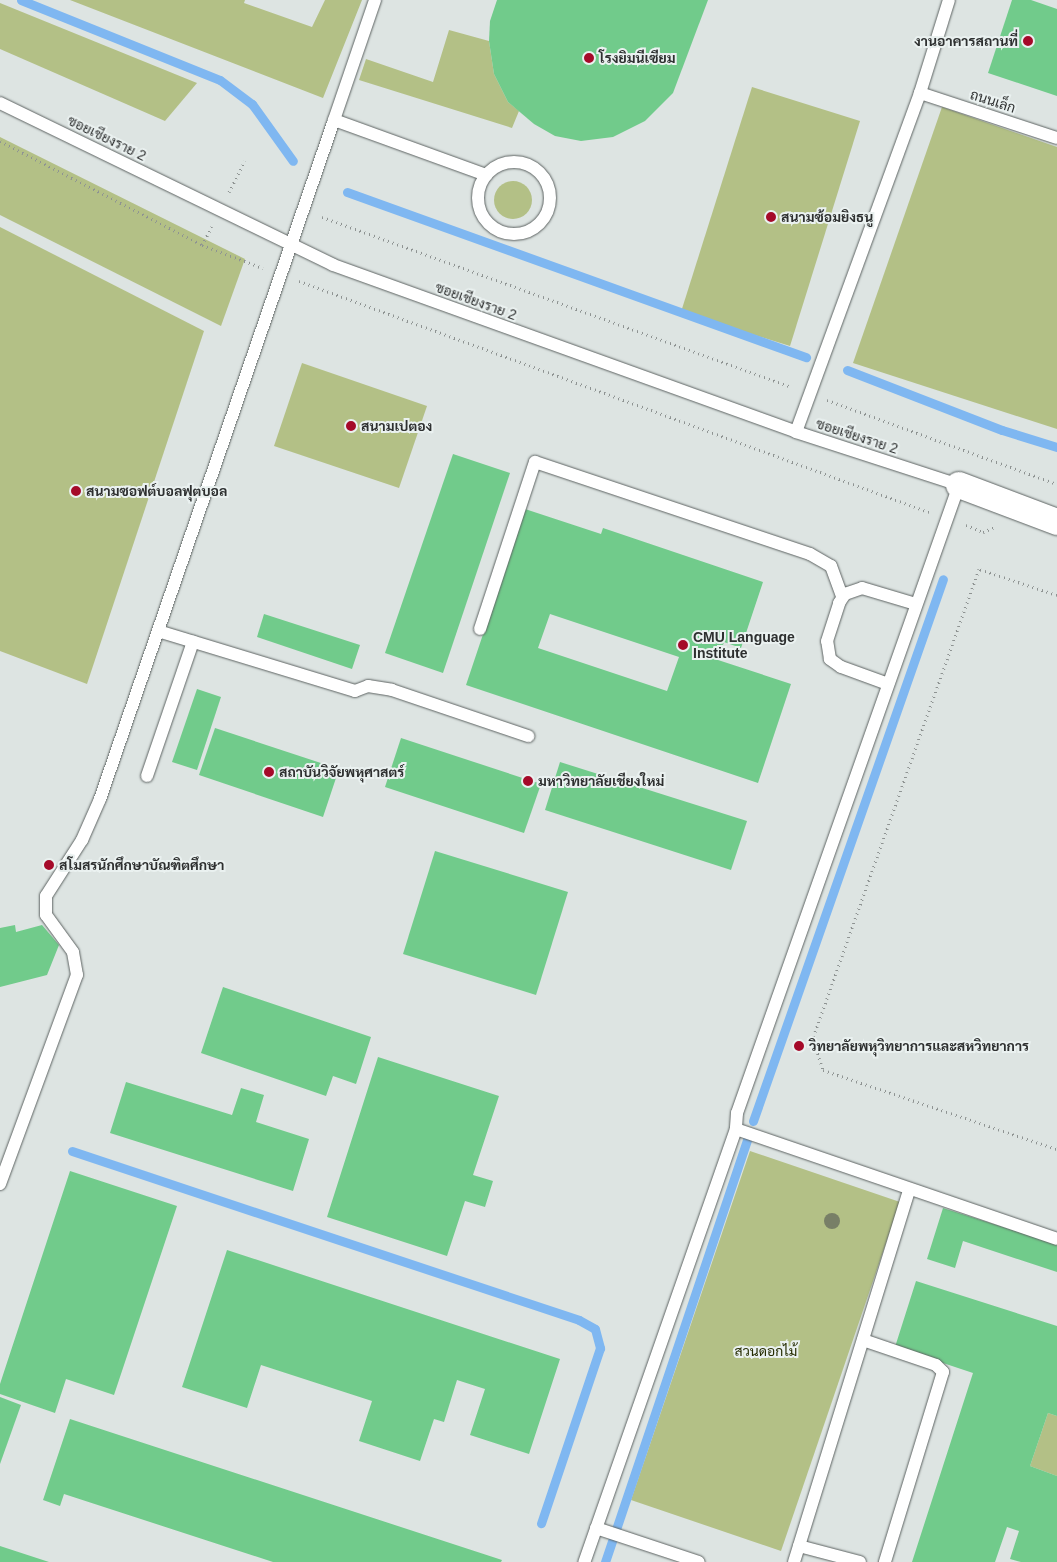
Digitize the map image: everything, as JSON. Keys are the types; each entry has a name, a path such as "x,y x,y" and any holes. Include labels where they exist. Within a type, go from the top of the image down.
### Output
{"street":[{"path":"962,487 984,487 1057,513"},
{"path":"962,487 1057,522"}],"lane":[{"path":"0,1184 77,975 73,952 46,915 46,896 82,840 96,808 282,275 375,0"},
{"path":"796,432 920,93 949,0"},
{"name":"ถนนเล็ก","path":"920,93 1057,138"},
{"name":"ซอยเชียงราย 2","path":"0,103 291,245 796,432 962,487"},
{"path":"334,120 486,175"},
{"path":"520,162 537,170 548,186 550,204 542,222 527,232 507,234 490,226 480,211 478,192 486,175 502,164 520,162"},
{"path":"480,629 535,462 810,554 831,566 842,597 830,628 827,655 841,667 888,684"},
{"path":"736,1128 737,1113 916,604 947,519 962,487"},
{"path":"699,1562 597,1525 947,519"},
{"path":"842,597 862,588 916,604"},
{"path":"158,631 355,691 368,686 392,690 528,736"},
{"path":"147,776 193,642"},
{"path":"736,1128 910,1191 1057,1239"},
{"path":"794,1562 910,1191"},
{"path":"863,1340 936,1365 943,1372 885,1562"},
{"path":"800,1546 860,1562"}],"path":[{"path":"0,141 202,246 983,532 1001,528"},
{"path":"202,246 245,161"},
{"path":"320,210 321,217 1057,484"},
{"path":"1057,595 979,569 813,1039 822,1070 1057,1149"}],"green space":[{"path":"70,0 245,0 244,3 312,27 325,0 362,0 323,98"},
{"path":"0,3 197,83 165,121 0,49"},
{"path":"449,30 489,41 494,74 508,102 519,111 512,128 359,80 366,59 433,82"},
{"name":"สนามซ้อมยิงธนู","path":"752,87 860,121 790,346 681,312"},
{"path":"942,107 1057,147 1057,429 853,363"},
{"path":"0,137 245,259 221,326 0,215"},
{"path":"513,181 526,187 532,200 526,213 513,219 500,213 494,200 500,187"},
{"name":"สนามซอฟต์บอลฟุตบอล","path":"0,227 204,331 87,684 0,651"},
{"name":"สนามเปตอง","path":"302,363 427,406 399,488 274,446"},
{"name":"สวนดอกไม้","path":"750,1151 900,1202 781,1551 631,1500"},
{"path":"1048,1413 1057,1416 1057,1476 1030,1466"}],"building":[{"name":"โรงยิมนีเซียม","path":"497,0 708,0 673,93 645,121 613,137 581,141 555,136 534,124 508,102 494,74 489,41 490,21"},
{"name":"งานอาคารสถานที่","path":"1012,0 1031,0 1057,9 1057,96 988,73"},
{"path":"453,454 510,473 443,673 385,653"},
{"name":"CMU Language Institute","path":"525,509 601,534 603,528 763,582 741,648 724,642 718,660 791,684 758,783 466,685","holes":["550,614 679,657 667,691 538,648"]},
{"path":"264,614 360,645 352,669 257,637"},
{"path":"197,689 221,697 197,770 172,762"},
{"name":"สถาบันวิจัยพหุศาสตร์","path":"215,728 339,769 323,817 199,775"},
{"path":"401,738 541,784 524,833 385,787"},
{"path":"560,762 747,821 731,870 545,810"},
{"path":"435,851 568,892 536,995 403,954"},
{"path":"15,925 16,932 42,925 59,945 47,975 0,987 0,928"},
{"path":"223,987 371,1037 356,1084 333,1076 326,1096 201,1053"},
{"path":"378,1057 499,1096 473,1175 493,1181 485,1207 465,1201 447,1256 327,1217"},
{"path":"126,1082 232,1115 241,1088 264,1095 256,1122 309,1139 293,1191 110,1133"},
{"path":"70,1171 177,1206 114,1395 66,1379 55,1413 0,1394 0,1384"},
{"path":"943,1208 1057,1244 1057,1272 963,1241 955,1268 927,1259"},
{"path":"227,1250 560,1359 529,1454 470,1435 485,1389 457,1380 444,1422 434,1419 420,1461 359,1441 372,1401 261,1365 247,1408 182,1387"},
{"path":"916,1281 1057,1326 1057,1416 1048,1413 1030,1466 1057,1476 1057,1562 1021,1562 1010,1559 1019,1531 1007,1527 995,1562 912,1562 973,1373 895,1347"},
{"path":"0,1397 21,1405 0,1464"},
{"path":"70,1419 502,1560 501,1562 273,1562 64,1494 60,1506 43,1500"},
{"path":"0,1546 49,1562 0,1562"}],"waterway":[{"path":"21,0 220,80 252,104 293,161"},
{"path":"347,192 806,357"},
{"path":"847,370 1002,430 1057,447"},
{"path":"753,1121 943,579"},
{"path":"605,1562 747,1139"},
{"path":"72,1151 579,1320 595,1329 600,1348 541,1523"}],"place":[{"name":"งานอาคารสถานที่","path":"1028,41"},
{"name":"โรงยิมนีเซียม","path":"589,58"},
{"name":"สนามซ้อมยิงธนู","path":"771,217"},
{"name":"สนามเปตอง","path":"351,426"},
{"name":"สนามซอฟต์บอลฟุตบอล","path":"76,491"},
{"name":"CMU Language Institute","path":"683,645"},
{"name":"สถาบันวิจัยพหุศาสตร์","path":"269,772"},
{"name":"มหาวิทยาลัยเชียงใหม่","path":"528,781"},
{"name":"สโมสรนักศึกษาบัณฑิตศึกษา","path":"49,865"},
{"name":"วิทยาลัยพหุวิทยาการและสหวิทยาการ","path":"799,1046"}]}
